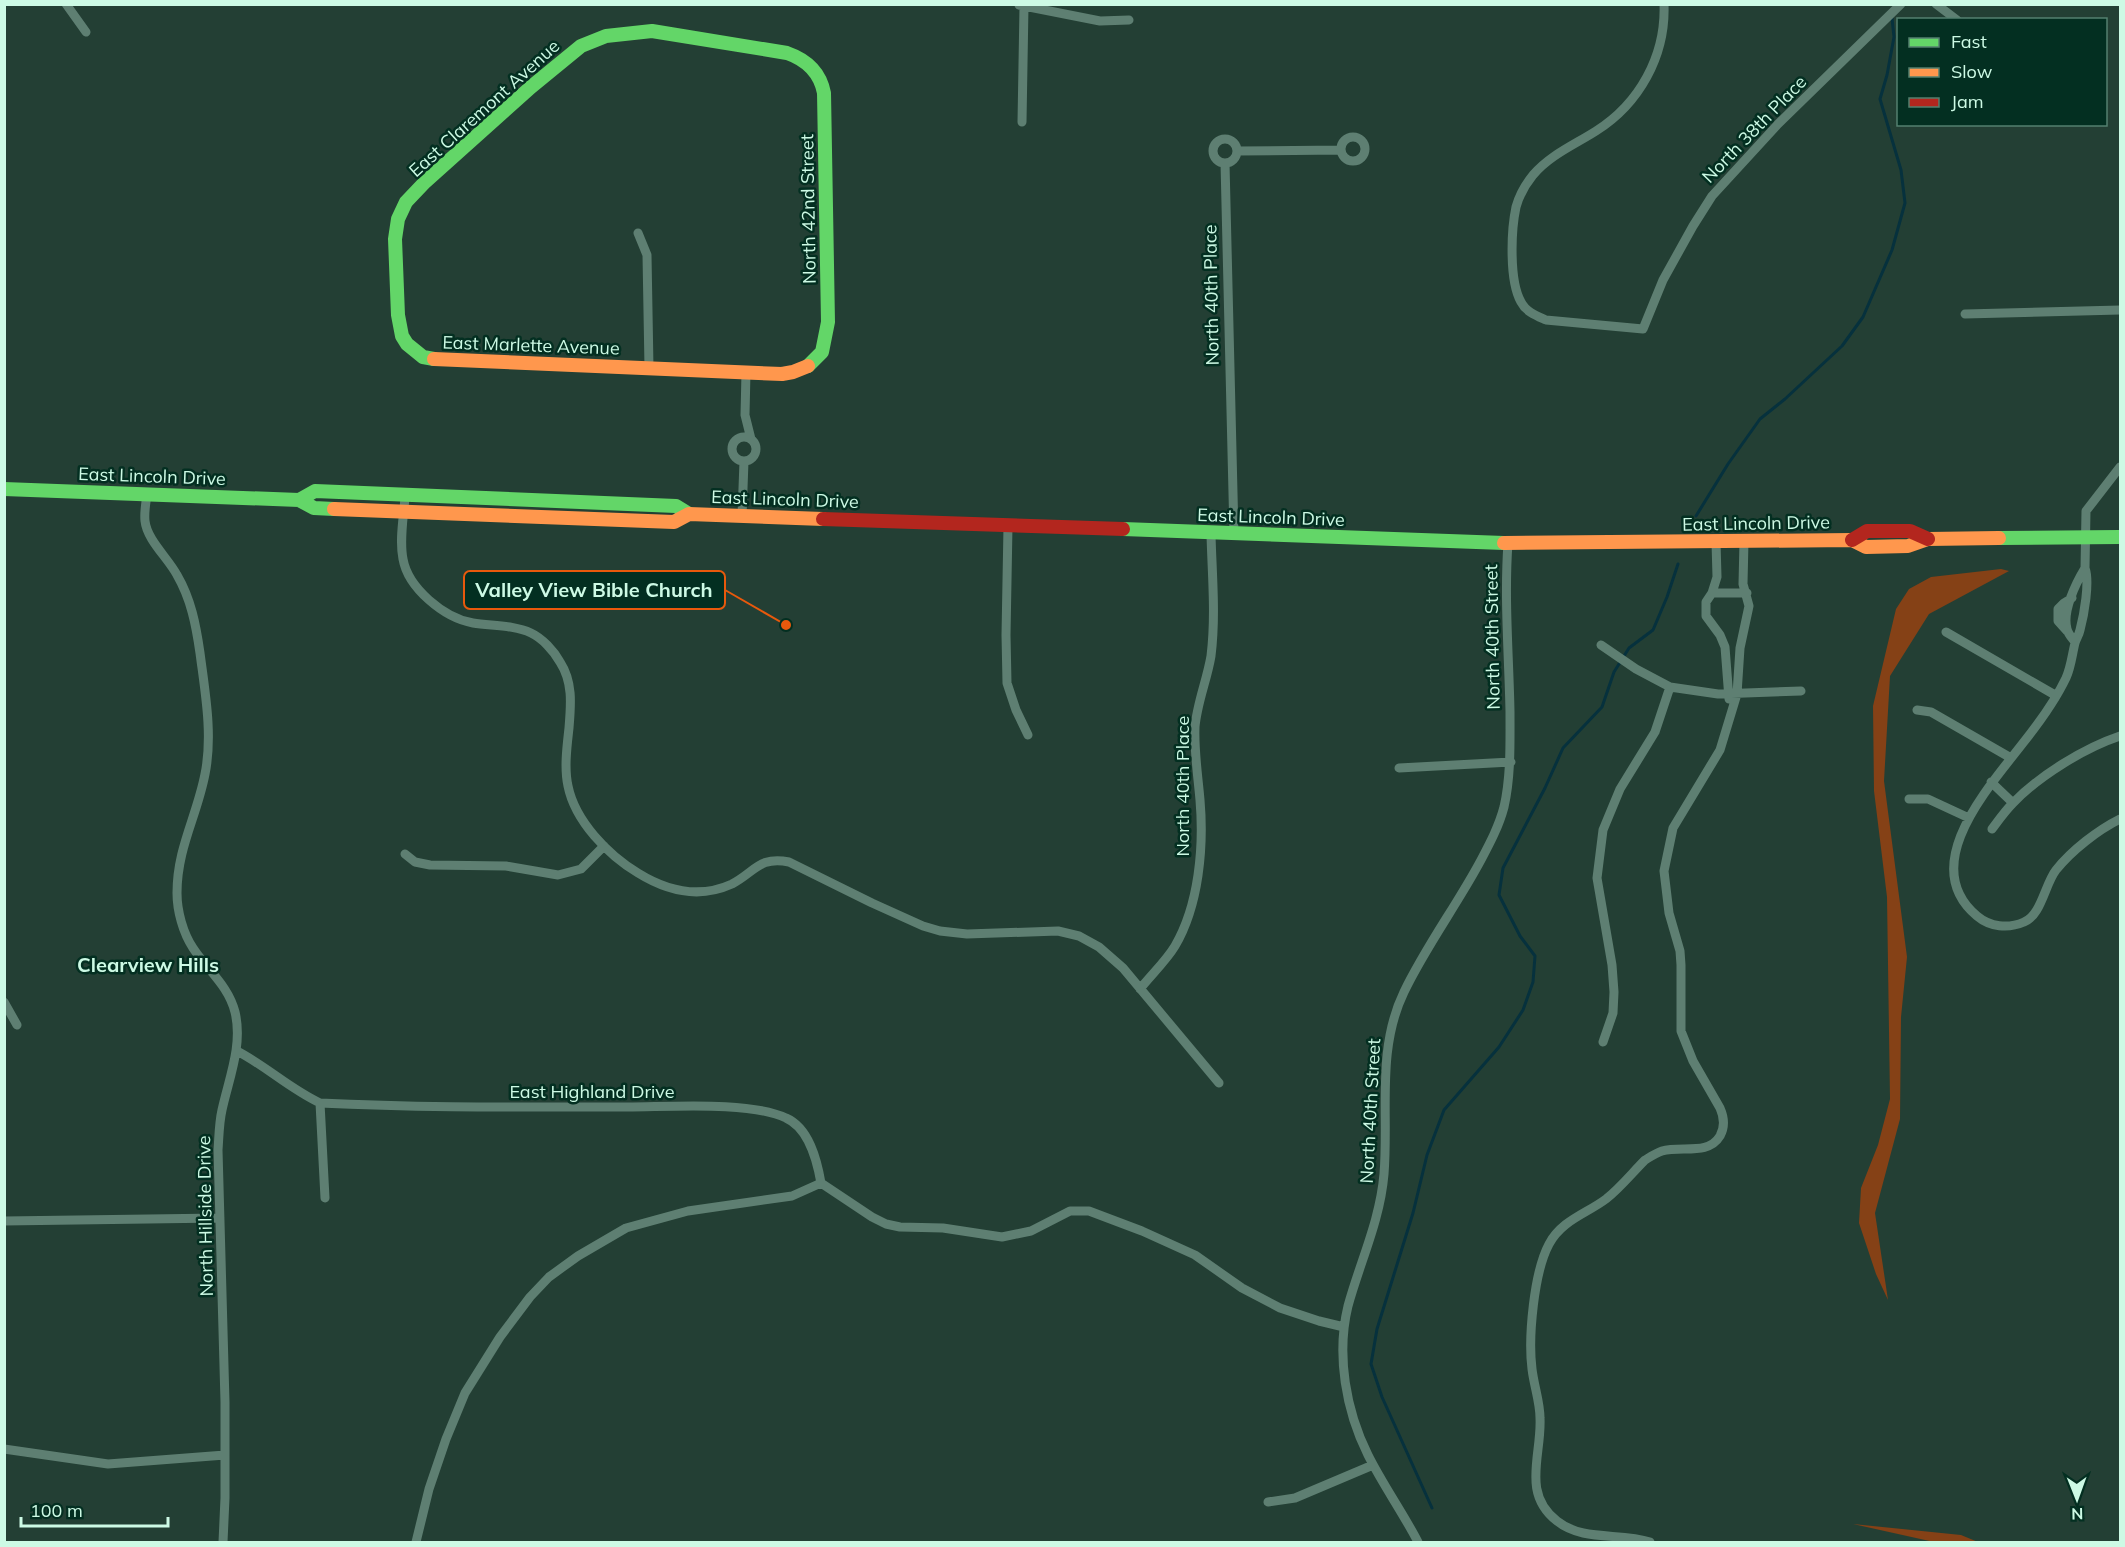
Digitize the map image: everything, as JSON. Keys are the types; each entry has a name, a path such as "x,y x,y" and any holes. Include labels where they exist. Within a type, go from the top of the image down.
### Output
{"main road":[{"name":"East Claremont Avenue","path":"414,350 402,336 398,315 395,239 398,219 406,202 425,182 531,87 581,46 606,36 652,31 787,53 809,62"},
{"name":"North 42nd Street","path":"809,62 819,75 824,93 828,322 827,340 819,358"},
{"name":"East Marlette Avenue","path":"414,350 423,357 433,359 746,372 797,372 819,358"},
{"name":"East Lincoln Drive","path":"4,489 299,500 314,508 674,522 689,514"},
{"name":"East Lincoln Drive","path":"299,500 315,491 676,506 689,514 1508,543 1852,540 1867,531 1910,531 1928,539 2116,537"}],"street":[{"path":"66,4 86,32"},
{"name":"North 38th Place","path":"1664,4 1662,35 1654,64 1636,95 1618,115 1550,158 1523,188 1516,207 1513,237 1514,286 1522,304 1532,314 1546,320 1643,329 1663,280 1712,196 1778,124 1901,4"},
{"path":"1936,4 1954,18"},
{"path":"1022,122 1022,5 1100,21 1129,20"},
{"path":"1224,139 1232,141 1237,151 1235,158 1225,163 1215,158 1213,150 1217,143 1224,139"},
{"path":"1237,151 1341,150"},
{"name":"North 40th Place","path":"1225,163 1234,534"},
{"path":"638,233 646,255 649,368"},
{"path":"1965,314 2121,310"},
{"path":"745,415 751,439 756,446 751,459 744,461 733,454 733,446 738,439 745,415 746,372"},
{"path":"738,439 747,437 751,439"},
{"path":"742,516 744,461"},
{"path":"2121,466 2086,511 2085,562 2088,575 2082,620 2074,642 2072,661 2066,678 2036,727 1991,782 1969,818 1953,864 1959,893 1966,906 1990,924 2005,926 2027,921 2040,906 2047,884 2057,869 2081,845 2121,819"},
{"name":"North Hillside Drive","path":"147,494 145,521 148,532 177,574 192,608 207,712 207,765 201,791 184,838 179,864 178,906 188,939 198,955 222,983 230,997 236,1022 237,1051 219,1134 224,1312 225,1525 223,1542"},
{"path":"405,495 402,557 405,570 420,592 434,604 471,623 502,626 531,633 549,647 560,662 567,675 572,694 566,769 568,786 580,815 604,846 638,873 676,891 697,893 733,883 774,859 789,862 872,903 923,926 940,931 967,934 1058,931 1079,936 1099,947 1115,961 1219,1083"},
{"path":"1008,526 1007,683 1028,735"},
{"name":"North 40th Place","path":"1140,989 1175,946 1190,909 1201,857 1195,726 1210,658 1214,617 1211,534"},
{"path":"1650,1542 1576,1531 1556,1521 1543,1504 1534,1478 1540,1421 1531,1360 1532,1332 1540,1265 1548,1245 1563,1226 1580,1213 1605,1200 1645,1160 1661,1151 1709,1147 1722,1132 1724,1116 1693,1061 1681,1031 1680,951 1669,913 1664,871 1673,828 1720,750 1731,718 1740,648 1749,606 1743,584 1744,541"},
{"path":"1716,542 1717,577 1712,593 1706,602 1706,616 1720,635 1725,647 1733,694"},
{"name":"North 40th Street","path":"1418,1542 1366,1452 1350,1406 1344,1372 1344,1327 1353,1288 1378,1215 1383,1188 1386,1157 1385,1073 1392,1024 1403,994 1429,946 1464,893 1494,836 1504,808 1511,762 1508,543"},
{"path":"2074,642 2058,621 2058,609 2072,598 2085,562"},
{"path":"1712,593 1747,593"},
{"path":"1946,632 2055,695"},
{"path":"1601,645 1636,669 1670,687 1733,694 1801,691"},
{"path":"1603,1042 1613,1013 1614,992 1612,965 1597,878 1603,830 1620,789 1655,732 1670,687"},
{"path":"1917,710 1932,711 2011,758"},
{"path":"1992,829 2013,803 2053,771 2083,753 2121,736"},
{"path":"1399,768 1511,762"},
{"path":"1991,782 2013,803"},
{"path":"1909,799 1928,800 1969,818"},
{"path":"405,854 415,862 430,865 506,866 558,875 581,869 604,846"},
{"path":"4,1002 17,1025"},
{"path":"237,1051 304,1096 320,1103 325,1198"},
{"name":"East Highland Drive","path":"320,1103 411,1107 699,1107 769,1112 788,1118 802,1131 817,1160 821,1183"},
{"path":"416,1542 429,1489 465,1393 500,1337 530,1297 549,1277 578,1256 626,1228 688,1210 792,1196 821,1183 872,1217 886,1224 900,1227 943,1228 1002,1237 1031,1231 1070,1211 1089,1211 1142,1231 1195,1255 1242,1288 1280,1308 1344,1327"},
{"path":"4,1221 220,1218"},
{"path":"4,1449 108,1464 225,1455"},
{"path":"1268,1502 1295,1498 1373,1465"}],"shaded area":[{"path":"2001,569 2009,571 1929,614 1890,676 1884,781 1907,957 1901,1017 1900,1119 1875,1213 1888,1300 1876,1274 1859,1223 1861,1188 1878,1145 1890,1099 1887,897 1874,791 1873,706 1896,609 1909,589 1931,577"},
{"path":"1853,1524 1961,1535 1978,1542 1934,1542"}],"waterway":[{"path":"1696,516 1728,464 1760,419 1842,346 1863,317 1892,250 1905,203 1901,170 1880,99 1894,37 1892,18"},
{"path":"1432,1508 1382,1397 1371,1364 1377,1329 1413,1213 1427,1155 1444,1110 1499,1047 1523,1010 1533,982 1535,956 1520,936 1499,895 1503,868 1563,748 1602,707 1614,672 1629,648 1653,630 1678,564"}],"traffic: fast":[{"path":"652,31 787,53 806,63 819,79 824,93 828,322 822,352 808,366"},
{"path":"434,359 423,357 407,344 402,336 398,315 395,239 398,219 406,202 425,182 531,87 581,46 606,36 652,31"},
{"path":"4,489 299,500 314,508 334,509"},
{"path":"299,500 315,491 676,506 689,514"},
{"path":"1123,529 1504,543"},
{"path":"1999,538 2120,537"}],"traffic: slow":[{"path":"434,359 782,374 808,366"},
{"path":"334,509 674,522 689,514 823,519"},
{"path":"1504,543 1852,540 1866,547 1908,546 1928,539 1999,538"}],"traffic: jam":[{"path":"823,519 1123,529"},
{"path":"1852,540 1867,531 1910,531 1928,539"}],"place":[{"name":"Valley View Bible Church","path":"786,625"}],"district":[{"name":"Clearview Hills","path":"148,964"}]}
